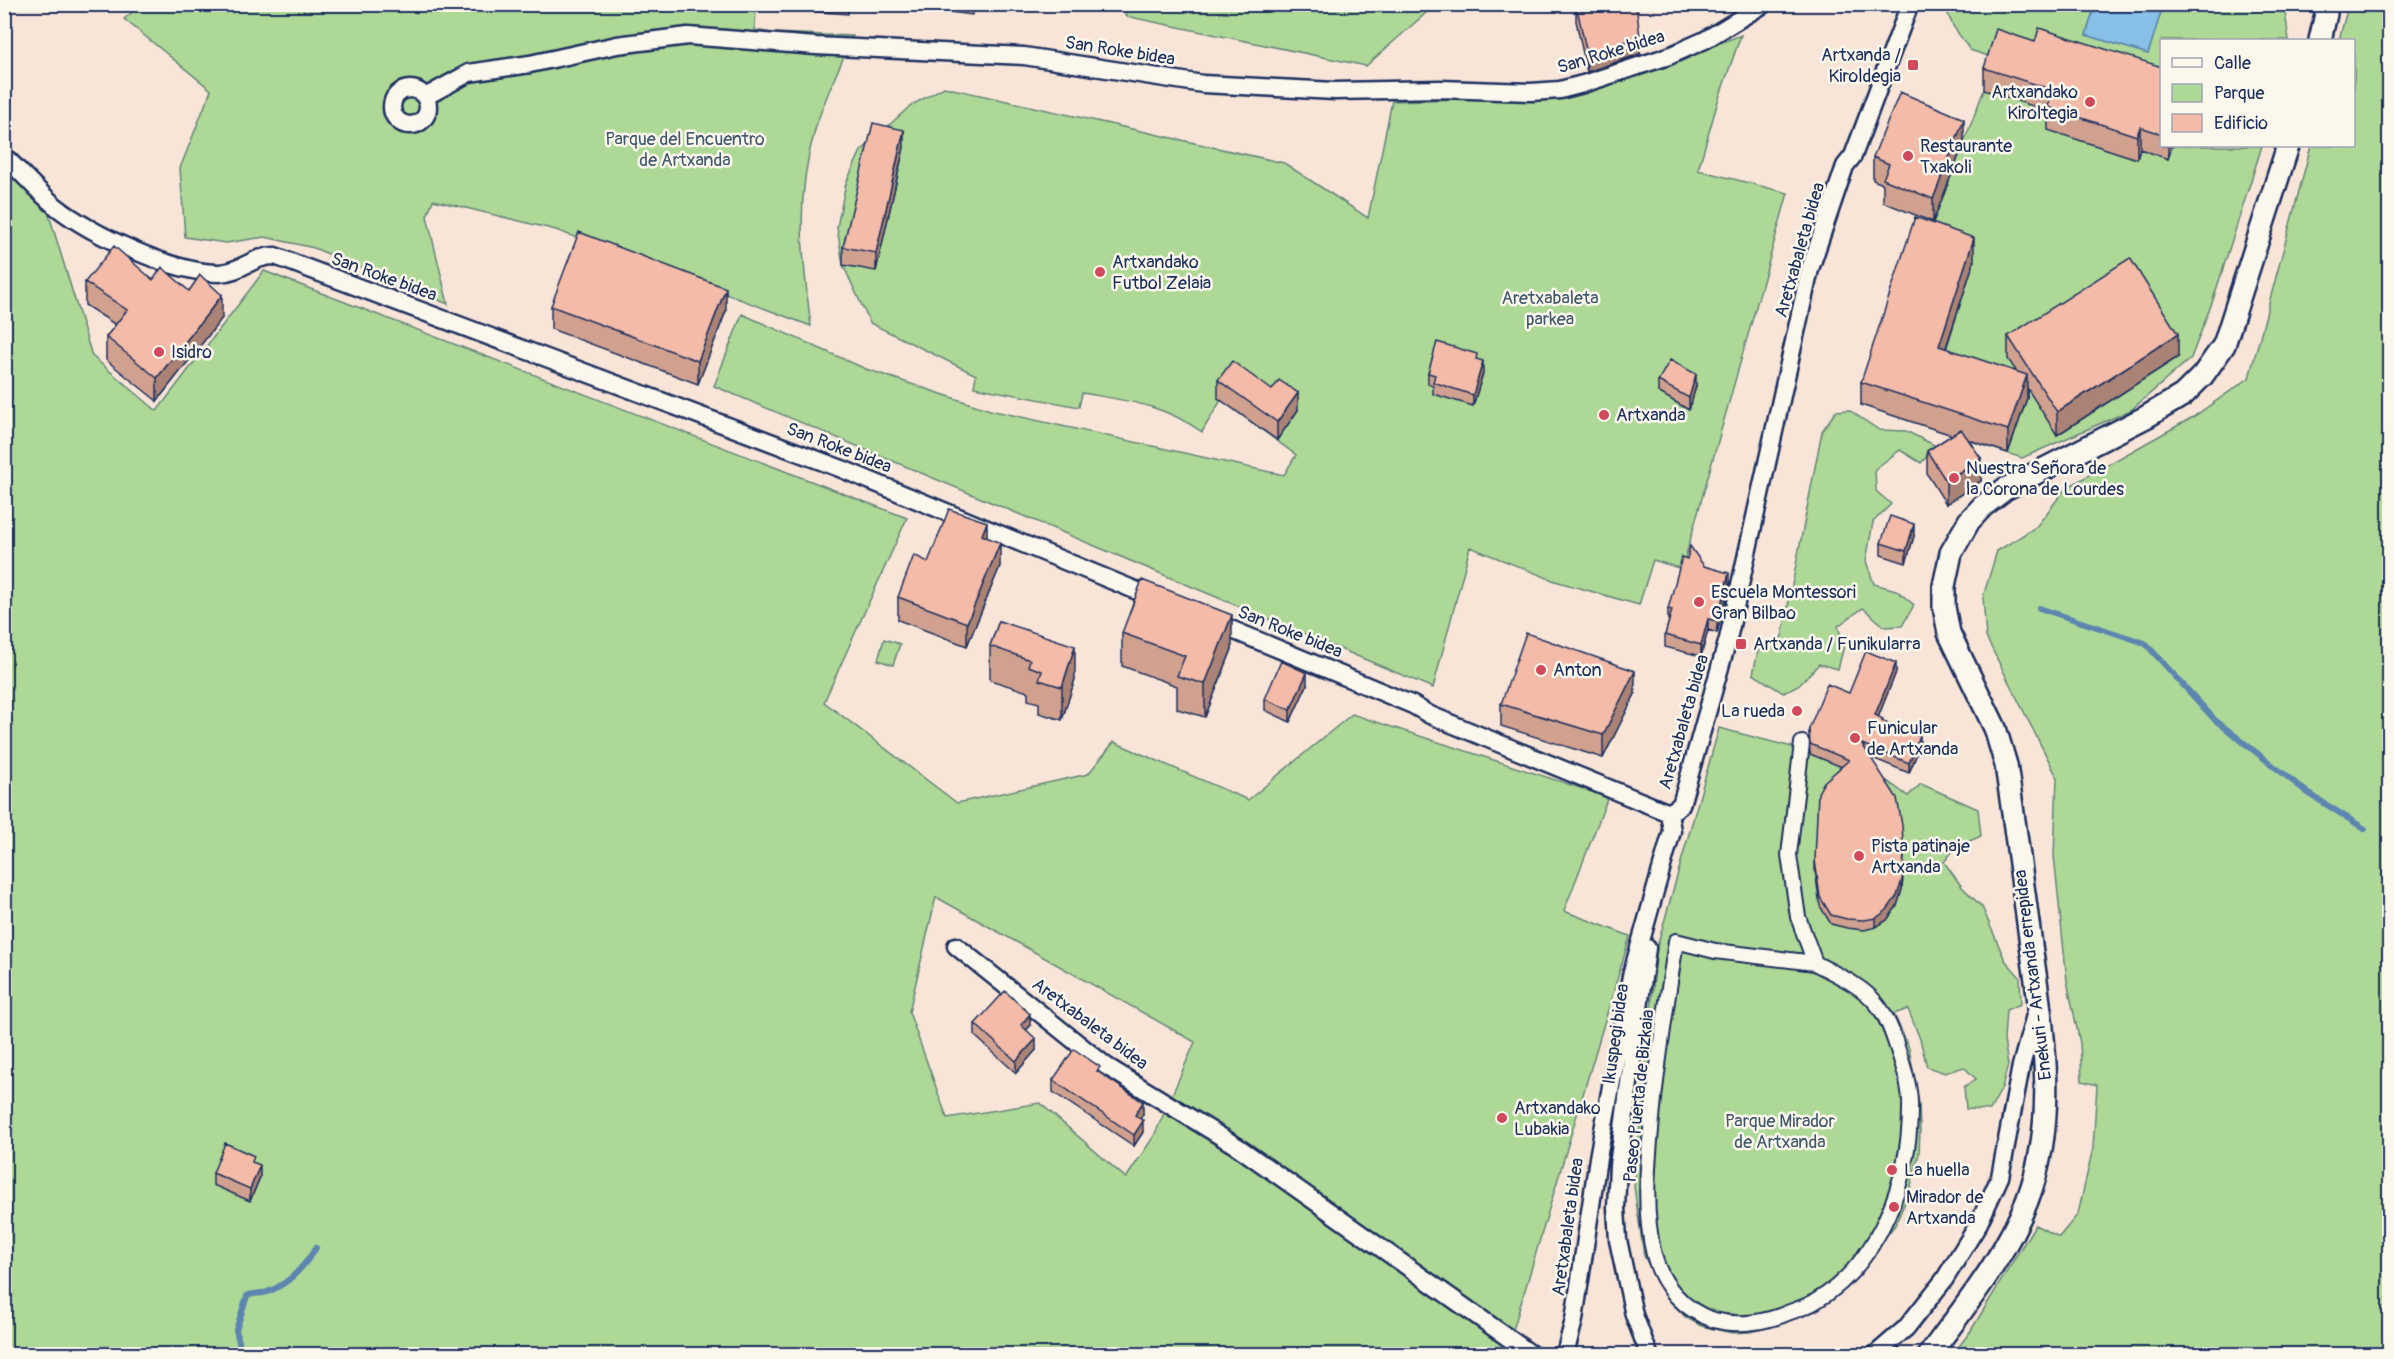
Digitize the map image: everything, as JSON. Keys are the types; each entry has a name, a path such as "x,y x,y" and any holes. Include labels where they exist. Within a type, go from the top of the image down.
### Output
{"street":[{"name":"San Roke bidea","path":"425,97 470,73 530,64 617,45 688,36 816,46 1024,56 1214,84 1335,91 1440,89 1531,92 1560,90 1669,56 1705,40 1764,4"},
{"name":"Aretxabaleta bidea","path":"1565,1354 1574,1320 1598,1158 1631,976 1672,831 1669,813 1681,805 1728,639 1810,269 1845,166 1853,156 1911,4"},
{"path":"2320,39 2326,4"},
{"name":"Enekuri - Artxanda errepidea","path":"1930,1354 2004,1248 2026,1202 2039,1163 2046,1122 2046,1067 2006,765 1995,728 1949,633 1944,607 1944,586 1951,553 1969,521 1983,506 2005,489 2146,417 2183,395 2203,375 2224,345 2288,147"},
{"name":"San Roke bidea","path":"4,156 55,205 92,229 133,250 198,271 220,273 238,270 263,256 275,256 842,469 1173,605"},
{"name":"San Roke bidea","path":"1195,614 1413,705 1430,715 1669,813"},
{"path":"1802,743 1789,855 1798,917 1815,963"},
{"name":"Ikuspegi bidea","path":"1643,930 1647,951 1617,1166 1616,1208 1618,1240 1634,1315 1649,1354"},
{"name":"Paseo Puerta de Bizkaia","path":"1676,941 1715,951 1815,963 1846,979 1876,1003 1891,1030 1904,1068 1911,1106 1906,1157 1887,1219 1870,1247 1846,1277 1816,1301 1774,1319 1729,1324 1698,1315 1678,1300 1654,1256 1646,1192 1653,1098 1676,941"},
{"name":"Aretxabaleta bidea","path":"956,946 1106,1066 1238,1147 1531,1354"},
{"path":"1876,1354 1906,1328 1944,1280 1978,1225 1996,1187 2000,1177 2021,1066 2038,1001"}],"green space":[{"name":"Parque del Encuentro de Artxanda","path":"142,4 756,4 755,30 772,33 853,36 815,130 805,180 802,228 811,326 556,230 433,200 427,216 448,304 314,248 265,237 226,243 185,237 180,168 211,90 124,19"},
{"path":"1127,4 1435,5 1366,66 1125,16"},
{"path":"1944,5 2095,5 2086,35 2148,54 2163,5 2284,5 2289,39 2160,39 2160,147 2262,147 2213,300 2191,358 2131,410 2022,458 1861,405 1915,241 1925,243 1984,90 1994,58 1970,50 1953,26"},
{"path":"2346,5 2390,5 2389,1354 1953,1354 1970,1332 2035,1225 2059,1237 2078,1214 2093,1148 2097,1085 2082,1081 2080,1043 2067,981 2054,856 2057,777 1986,637 1983,597 1997,551 2036,527 2066,488 2193,417 2249,378 2311,147 2355,147 2355,39 2339,39 2347,10"},
{"name":"Aretxabaleta parkea","path":"1741,35 1718,101 1698,170 1788,193 1682,569 1653,560 1639,605 1555,581 1470,547 1433,688 714,386 742,314 866,369 990,410 1284,475 1296,455 1221,400 1202,432 1173,415 1130,401 1082,393 1079,407 974,387 976,375 870,323 843,265 837,227 846,183 861,151 910,106 944,87 1284,163 1368,218 1392,101 1568,96 1641,73"},
{"path":"4,164 46,205 92,356 157,411 264,271 907,518 824,702 957,803 1088,774 1114,742 1248,800 1352,714 1608,797 1564,911 1630,936 1506,1354 5,1354","holes":["936,897 1195,1042 1154,1136 1126,1178 1040,1103 947,1118 909,1012"]},
{"path":"1849,410 1879,430 1906,431 1936,446 1921,463 1900,450 1875,469 1876,491 1891,504 1873,522 1866,561 1874,584 1896,590 1914,605 1902,626 1885,627 1863,608 1838,626 1844,646 1838,669 1819,664 1800,684 1783,693 1753,674 1759,646 1782,637 1822,431 1836,411"},
{"path":"884,639 900,644 893,665 878,660"},
{"name":"Parque Mirador de Artxanda","path":"1719,728 1796,748 1880,776 1908,796 1921,784 1978,809 1981,836 1956,847 1944,862 1962,887 1982,907 2005,960 2020,977 2021,1004 2006,1010 2004,1040 2008,1065 2002,1088 1990,1110 1966,1109 1964,1087 1976,1079 1964,1067 1945,1073 1927,1067 1920,1039 1908,1009 1894,1014 1909,1048 1919,1103 1920,1130 1919,1154 1909,1193 1895,1225 1850,1283 1827,1301 1785,1323 1750,1332 1732,1333 1701,1326 1685,1317 1663,1292 1644,1256 1634,1187 1657,947"}],"water":[{"path":"2095,5 2163,5 2148,54 2086,35"}],"building":[{"path":"1576,4 1636,4 1640,37 1587,54"},
{"name":"Artxandako Kiroltegia","path":"2039,28 2160,66 2160,133 2140,127 2137,136 2048,107 2053,90 1984,68 1996,29 2035,42"},
{"path":"1900,92 1964,119 1933,199 1883,179 1889,164 1873,157"},
{"path":"873,123 904,130 876,253 843,247"},
{"path":"1915,217 1974,238 1939,346 2027,375 2008,430 1861,382"},
{"path":"579,232 726,288 698,361 551,306"},
{"path":"114,246 153,280 162,267 189,291 200,275 222,295 157,378 106,337 127,310 85,282"},
{"path":"2130,258 2178,334 2057,412 2008,336"},
{"path":"1437,342 1477,354 1476,359 1483,361 1473,395 1433,382 1435,375 1428,373"},
{"path":"1670,360 1696,374 1689,398 1658,381"},
{"path":"1232,361 1272,390 1279,380 1298,393 1277,422 1218,380"},
{"path":"1961,429 1981,458 1946,481 1927,451"},
{"path":"949,509 987,522 982,535 1000,543 967,623 898,597 914,555 928,562"},
{"path":"1890,516 1914,524 1906,551 1881,543"},
{"name":"Escuela Montessori Gran Bilbao","path":"1690,546 1704,566 1729,573 1717,621 1708,619 1701,645 1665,635 1672,610 1668,609 1682,557 1687,559"},
{"path":"1142,580 1232,615 1205,684 1177,676 1185,656 1122,633"},
{"path":"999,621 1075,646 1062,687 1039,680 1042,671 1028,666 1030,660 990,646"},
{"path":"1526,633 1635,671 1603,735 1501,704"},
{"path":"1866,651 1896,663 1875,715 1883,719 1882,721 1920,736 1909,763 1862,744 1897,798 1904,855 1902,880 1897,896 1887,910 1876,918 1864,920 1831,915 1820,897 1815,860 1818,793 1824,782 1849,760 1810,744 1809,729 1827,684 1849,693"},
{"path":"1281,661 1307,673 1290,710 1265,699"},
{"path":"1005,991 1030,1014 1021,1025 1036,1039 1016,1061 975,1024"},
{"path":"1074,1049 1100,1067 1097,1071 1143,1102 1135,1115 1143,1121 1134,1135 1053,1080"},
{"path":"225,1143 254,1156 252,1162 260,1165 250,1189 213,1173"}],"waterway":[{"path":"2039,608 2145,643 2215,720 2308,793 2365,829"},
{"path":"242,1354 236,1330 247,1296 267,1292 285,1283 302,1267 316,1248"}],"place":[{"name":"Artxanda / Kiroldegia","path":"1913,65"},
{"name":"Artxandako Kiroltegia","path":"2090,102"},
{"name":"Restaurante Txakoli","path":"1908,156"},
{"name":"Artxandako Futbol Zelaia","path":"1100,272"},
{"name":"Isidro","path":"159,352"},
{"name":"Artxanda","path":"1604,415"},
{"name":"Nuestra Señora de la Corona de Lourdes","path":"1954,478"},
{"name":"Escuela Montessori Gran Bilbao","path":"1699,602"},
{"name":"Artxanda / Funikularra","path":"1741,644"},
{"name":"Anton","path":"1541,670"},
{"name":"La rueda","path":"1797,711"},
{"name":"Funicular de Artxanda","path":"1855,738"},
{"name":"Pista patinaje Artxanda","path":"1859,856"},
{"name":"Artxandako Lubakia","path":"1502,1118"},
{"name":"La huella","path":"1892,1170"},
{"name":"Mirador de Artxanda","path":"1894,1207"}]}
